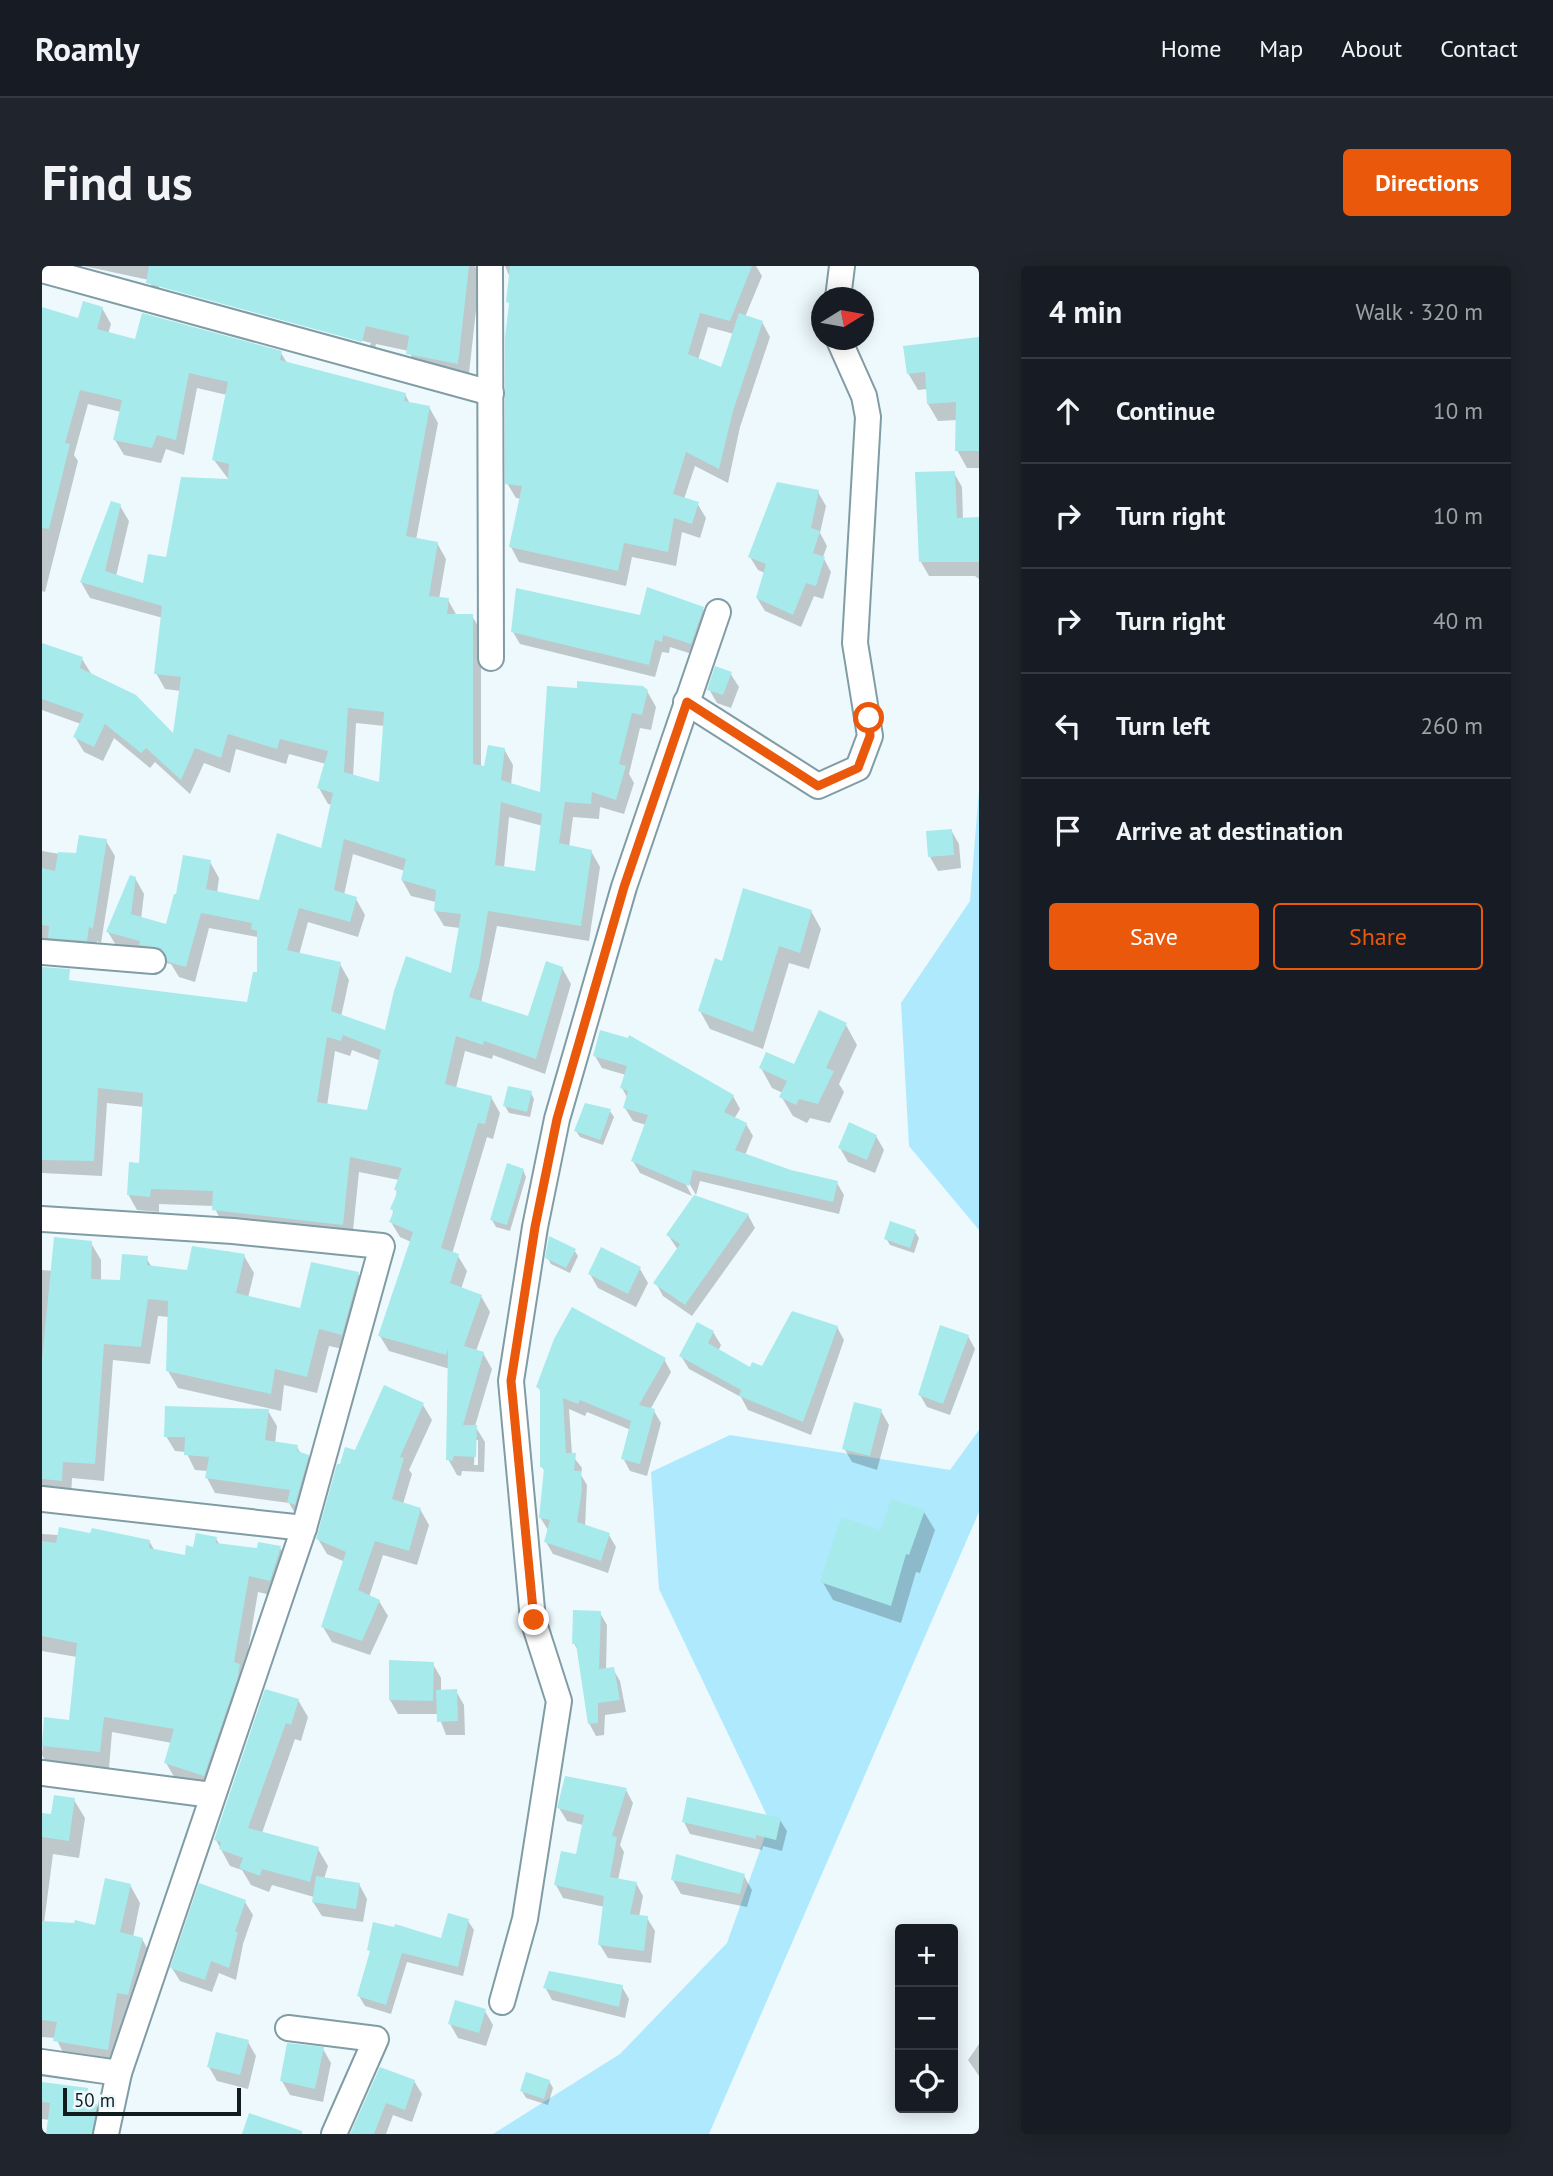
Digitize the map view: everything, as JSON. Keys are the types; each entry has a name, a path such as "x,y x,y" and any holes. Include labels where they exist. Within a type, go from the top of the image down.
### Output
{"street":[{"path":"491,266 491,658"},
{"path":"839,287 842,266"},
{"path":"42,270 491,393"},
{"path":"687,702 818,786 858,768 870,736 855,643 868,417 864,396 843,350"},
{"path":"502,2001 525,1919 559,1701 534,1620 511,1381 535,1227 557,1119 624,887 718,612"},
{"path":"42,952 153,961"},
{"path":"42,1219 233,1231 382,1246 304,1528 118,2073 106,2134"},
{"path":"42,1499 304,1528"},
{"path":"42,1773 212,1795"},
{"path":"288,2028 376,2039 334,2134"},
{"path":"42,2062 118,2073"}],"shaded area":[{"path":"979,790 979,1230 909,1146 901,1003 970,901"},
{"path":"979,1430 979,1512 709,2134 493,2134 620,2054 727,1943 770,1822 659,1589 651,1472 730,1435 950,1470"}],"building":[{"path":"149,266 469,266 458,364 406,354 409,336 366,326 362,342 146,283"},
{"path":"510,266 752,266 730,321 700,313 688,354 721,367 739,313 763,321 733,411 719,469 686,452 673,494 699,502 692,524 674,518 668,552 624,543 618,571 509,547 522,486 505,484 505,337"},
{"path":"83,301 103,307 97,329 135,339 142,313 282,351 280,360 406,393 404,401 430,406 406,536 438,542 429,596 449,598 447,614 473,614 473,764 484,766 488,745 505,748 501,780 540,792 547,686 577,688 577,681 643,686 648,690 642,715 632,713 619,764 626,766 616,800 592,792 591,804 565,802 559,843 592,850 581,926 488,911 479,967 469,997 528,1016 546,961 563,967 536,1059 484,1041 483,1045 456,1036 445,1084 492,1096 485,1124 478,1123 441,1248 459,1254 450,1283 482,1295 464,1346 484,1352 463,1425 477,1425 476,1457 454,1456 452,1461 446,1460 448,1349 446,1355 378,1336 413,1232 389,1222 394,1211 390,1209 398,1191 394,1190 402,1168 350,1157 343,1225 212,1210 213,1191 151,1189 150,1197 127,1195 129,1162 139,1163 143,1093 98,1088 94,1161 42,1160 42,967 70,969 69,980 247,1002 253,972 257,972 257,931 251,929 252,923 201,913 186,967 168,962 161,948 139,945 140,941 106,932 130,875 136,877 131,914 166,924 176,894 183,855 211,860 206,889 259,900 277,833 321,848 333,793 317,788 328,751 280,739 277,749 228,734 221,758 195,748 181,780 146,748 141,753 105,724 94,747 73,737 84,714 42,699 42,643 83,657 80,668 136,695 173,733 181,677 154,674 162,606 80,582 111,501 121,504 105,571 143,583 148,554 166,557 181,477 228,479 229,464 212,460 228,382 189,373 176,440 157,435 152,448 113,440 122,400 80,390 65,443 70,444 49,529 42,528 42,307 78,318","holes":["348,708 384,712 379,782 344,772","501,802 542,814 535,871 495,865","344,839 406,859 401,880 436,890 434,911 461,914 451,973 406,956 385,1030 331,1011 341,962 287,950 299,908 350,922 357,897 334,890","343,1035 381,1050 367,1110 317,1102 327,1037 341,1041"]},
{"path":"979,337 979,451 955,451 956,402 927,404 925,372 907,374 903,346"},
{"path":"955,471 957,518 979,517 979,562 919,562 915,472"},
{"path":"777,482 819,490 811,528 820,531 813,553 825,557 816,586 806,583 793,615 756,598 766,564 748,557"},
{"path":"647,587 704,607 691,644 663,635 662,642 655,640 649,665 511,632 516,588 640,615"},
{"path":"715,666 732,672 723,695 707,690"},
{"path":"952,829 954,855 928,857 926,831"},
{"path":"79,835 107,839 93,929 89,927 87,941 48,938 49,926 42,925 42,868 55,871 58,852 76,853"},
{"path":"743,888 812,910 800,953 779,946 753,1032 698,1011 715,958 722,961"},
{"path":"819,1010 847,1023 826,1068 834,1071 818,1104 799,1099 796,1105 779,1097 787,1081 759,1068 766,1052 794,1064"},
{"path":"600,1030 628,1038 629,1035 734,1095 724,1112 747,1123 735,1150 791,1170 838,1181 833,1202 693,1170 689,1186 631,1161 648,1115 623,1108 628,1091 620,1088 627,1066 593,1056"},
{"path":"508,1086 532,1091 527,1112 503,1106"},
{"path":"585,1103 611,1109 600,1140 574,1131"},
{"path":"849,1122 877,1135 867,1160 838,1148"},
{"path":"507,1163 524,1169 507,1225 490,1220"},
{"path":"694,1195 749,1214 685,1305 653,1283 680,1244 666,1235"},
{"path":"890,1221 916,1230 910,1248 884,1239"},
{"path":"549,1236 576,1249 566,1268 545,1258"},
{"path":"54,1237 92,1241 91,1279 120,1280 122,1254 148,1256 147,1265 187,1270 192,1246 245,1254 236,1293 300,1308 311,1262 359,1272 342,1335 319,1329 307,1377 275,1369 271,1394 166,1371 168,1301 148,1299 141,1347 104,1344 95,1464 63,1462 62,1481 42,1479 42,1359"},
{"path":"601,1247 641,1267 628,1294 588,1274"},
{"path":"572,1307 666,1358 639,1405 655,1409 640,1464 621,1459 631,1421 580,1400 578,1404 563,1398 566,1453 576,1453 574,1471 581,1471 582,1490 577,1522 610,1533 601,1561 544,1542 550,1520 539,1518 544,1468 540,1467 540,1389 536,1387 554,1339"},
{"path":"792,1311 838,1326 803,1422 739,1396 741,1390 679,1356 697,1322 714,1331 708,1343 750,1367 752,1362 762,1366"},
{"path":"940,1325 969,1335 943,1404 918,1395"},
{"path":"384,1385 424,1403 400,1457 404,1458 392,1499 421,1508 409,1551 375,1541 358,1590 380,1600 362,1641 321,1627 346,1552 316,1539 337,1464 340,1464 345,1447 355,1450"},
{"path":"854,1402 882,1409 870,1456 842,1449"},
{"path":"165,1406 269,1409 265,1440 298,1445 297,1451 309,1455 295,1505 287,1502 290,1490 205,1478 209,1457 184,1455 185,1437 164,1437"},
{"path":"891,1499 925,1510 909,1555 906,1554 891,1606 820,1582 841,1517 881,1530"},
{"path":"59,1527 90,1533 92,1528 150,1540 149,1548 185,1555 186,1545 193,1547 196,1533 217,1537 216,1543 257,1548 258,1542 281,1546 270,1581 249,1576 234,1662 240,1664 237,1680 204,1776 164,1763 174,1729 104,1717 100,1752 42,1746 44,1717 69,1720 77,1643 42,1636 42,1541 56,1543"},
{"path":"573,1610 601,1611 599,1669 614,1667 620,1700 598,1703 598,1723 588,1724 576,1644 572,1644"},
{"path":"389,1660 434,1662 433,1701 389,1700"},
{"path":"265,1689 299,1699 291,1725 286,1723 248,1828 319,1847 310,1882 262,1869 260,1876 239,1868 243,1858 219,1849 221,1842 214,1840"},
{"path":"457,1689 458,1721 437,1722 436,1690"},
{"path":"565,1776 627,1788 612,1836 617,1837 610,1877 637,1882 630,1914 648,1916 644,1951 598,1945 604,1896 554,1885 561,1851 576,1854 584,1815 557,1808"},
{"path":"54,1795 75,1798 69,1841 42,1837 42,1813 51,1814"},
{"path":"687,1797 781,1818 776,1840 756,1835 756,1839 682,1822"},
{"path":"676,1854 745,1874 740,1894 671,1880"},
{"path":"316,1876 360,1883 356,1909 312,1902"},
{"path":"105,1878 131,1884 120,1932 143,1938 128,1995 117,1993 108,2050 53,2041 57,2022 42,2020 42,1921 74,1923 75,1920 95,1925"},
{"path":"199,1883 246,1900 235,1932 238,1932 229,1968 211,1961 205,1980 170,1968"},
{"path":"448,1913 469,1919 458,1967 402,1953 386,2005 357,1996 370,1951 367,1950 373,1922 394,1927 395,1924 441,1938"},
{"path":"549,1971 623,1985 619,2007 543,1988"},
{"path":"455,2000 486,2009 479,2033 448,2024"},
{"path":"216,2032 249,2040 240,2075 207,2067"},
{"path":"287,2043 324,2047 315,2089 280,2081"},
{"path":"380,2067 415,2080 405,2110 386,2103 374,2134 350,2134"},
{"path":"526,2072 550,2080 544,2099 520,2091"},
{"path":"42,2082 88,2088 87,2102 97,2104 92,2134 46,2134 50,2103 42,2102"},
{"path":"249,2113 302,2131 302,2134 242,2134"}],"route":[{"path":"534,1620 511,1381 535,1227 557,1119 624,887 687,702 818,786 858,768 870,736 869,718"}]}
